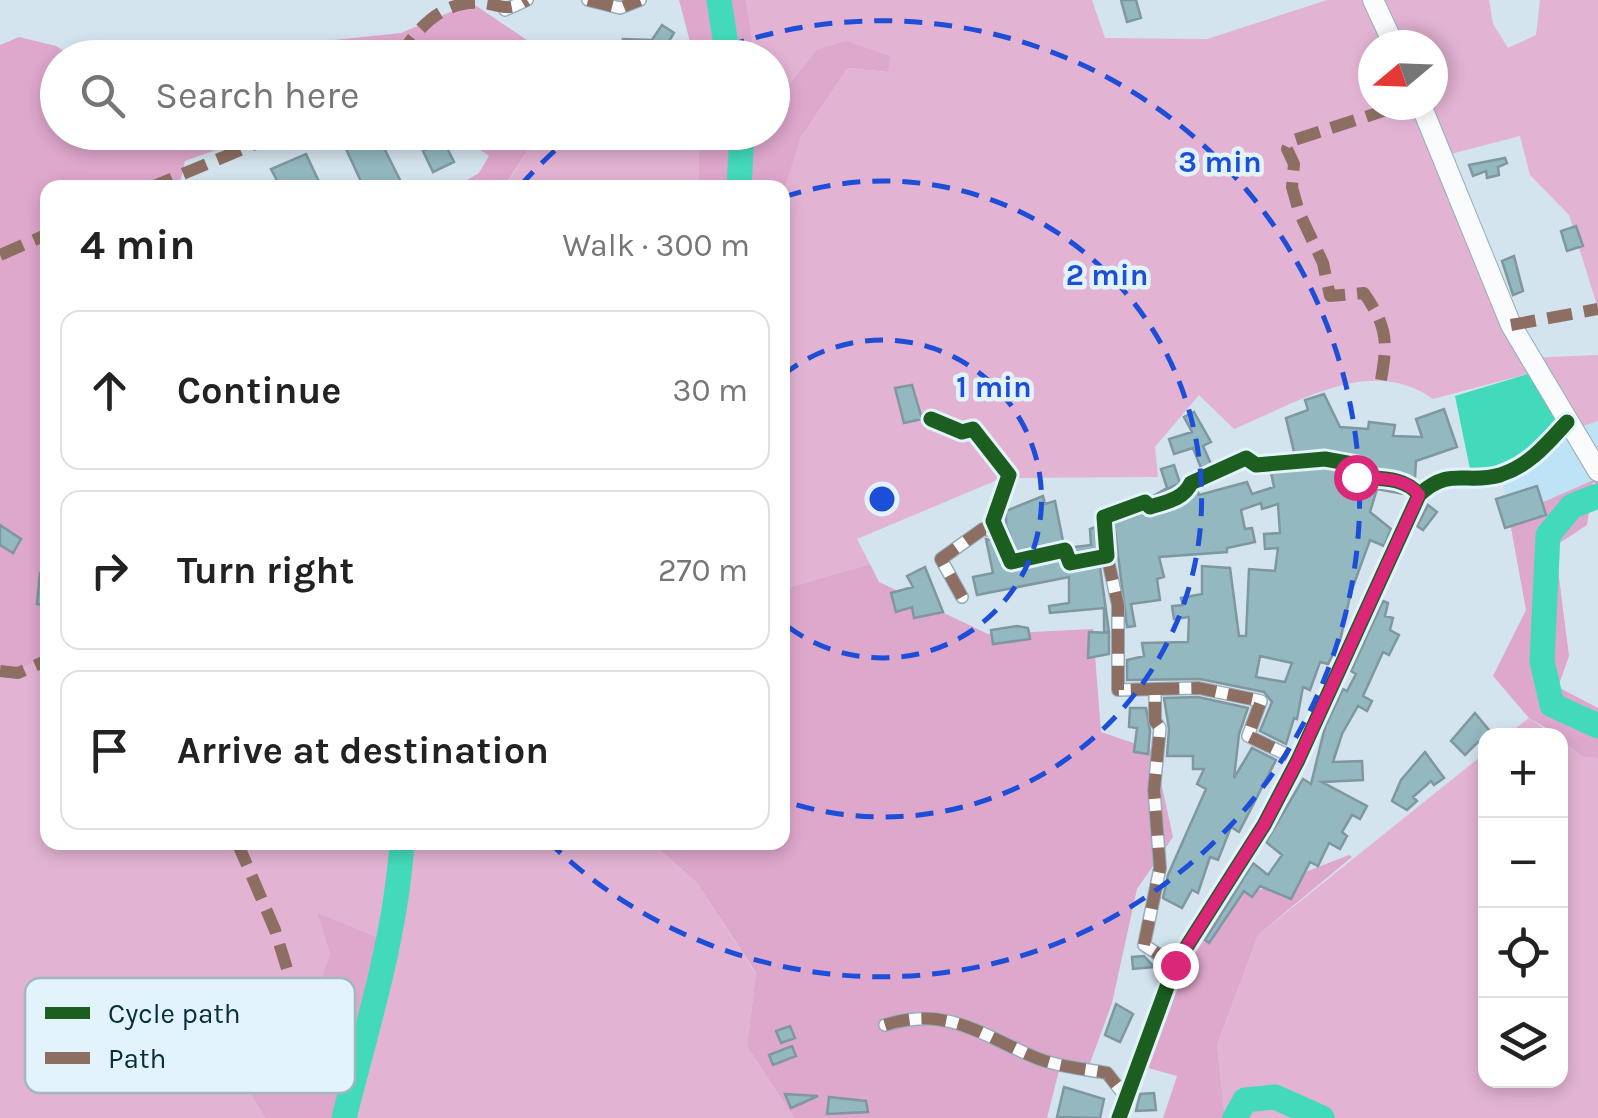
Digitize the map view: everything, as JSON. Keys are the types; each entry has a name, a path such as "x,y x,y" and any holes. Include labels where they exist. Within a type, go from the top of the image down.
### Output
{"main road":[{"path":"1372,0 1387,30"},
{"path":"1427,120 1511,325 1598,471"}],"street":[{"path":"506,10 527,0"},
{"path":"588,0 620,8 640,0"},
{"path":"931,419 962,432 973,430 1008,475 993,521 1011,562 1065,550 1070,563 1107,556"},
{"path":"1119,1118 1175,965 1264,825 1298,760 1419,495 1450,476 1496,476 1533,460 1567,422"},
{"path":"1298,760 1248,736 1260,700 1199,688 1118,690 1118,605 1107,556 1104,517 1146,502 1150,508 1174,500 1186,493 1190,483 1246,458 1256,464 1325,459 1358,465 1356,477 1392,480 1412,486 1419,495"},
{"path":"962,598 941,558 984,529 997,531"},
{"path":"1155,689 1155,721 1160,728 1154,790 1160,868 1144,944 1175,965"},
{"path":"885,1025 920,1017 954,1019 1039,1059 1108,1073 1124,1096"}],"shaded area":[{"path":"679,0 746,0 752,40 690,40"},
{"path":"746,0 1092,0 1105,38 1207,39 1327,0 1489,0 1493,24 1508,48 1536,35 1540,0 1598,0 1598,309 1569,215 1530,175 1520,136 1443,156 1528,358 1598,355 1598,421 1572,430 1534,372 1433,399 1409,386 1385,381 1359,382 1308,396 1234,429 1199,395 1155,447 1158,477 1002,478 857,539 870,564 790,587 790,180 785,178 801,137 848,68 887,72 846,41 790,87 790,40 752,40"},
{"path":"472,3 527,40 334,40 401,33"},
{"path":"19,37 40,42 40,150 216,150 185,161 181,180 40,180 40,659 12,673 0,668 0,45"},
{"path":"846,41 890,56 888,72 848,68 801,137 787,180 699,180 699,150 790,150 790,84 817,50"},
{"path":"480,150 528,150 508,180 467,180 479,173 489,156"},
{"path":"528,150 699,150 699,180 509,180"},
{"path":"1534,372 1561,418 1540,456 1472,479 1455,396"},
{"path":"1561,418 1572,430 1598,421 1598,478 1509,517 1502,476"},
{"path":"1598,478 1598,487 1593,482 1587,525 1555,546 1569,656 1558,687 1598,708 1598,758 1583,757 1568,746 1568,728 1546,728 1529,718 1493,676 1526,610 1509,517"},
{"path":"870,564 879,582 988,634 1093,629 1101,732 1154,750 1173,837 1137,889 1112,1003 1086,1074 1059,1070 1047,1118 794,1118 747,1046 756,973 697,883 660,850 790,850 790,587"},
{"path":"40,658 40,850 660,850 697,883 756,974 747,1046 794,1118 343,1118 348,1093 355,1093 355,1054 377,937 320,914 330,954 322,978 25,978 25,1093 250,1093 265,1118 0,1118 0,668 12,672"},
{"path":"1529,718 1543,728 1516,728"},
{"path":"1568,746 1583,757 1598,758 1598,1118 1225,1118 1217,1045 1258,935 1478,759 1478,1088 1568,1088"},
{"path":"1352,857 1258,935 1217,1045 1225,1118 1163,1118 1177,1076 1141,1066 1158,1017 1236,876 1259,890"},
{"path":"318,913 377,937 355,1054 355,978 321,978 330,954"},
{"path":"250,1093 348,1093 343,1118 265,1118"}],"building":[{"path":"1121,0 1136,0 1141,18 1127,22"},
{"path":"662,25 674,33 670,40 652,40"},
{"path":"347,150 385,150 400,180 360,180"},
{"path":"448,150 454,162 433,172 423,151"},
{"path":"306,154 318,180 277,180 271,169"},
{"path":"1505,158 1507,163 1498,167 1499,175 1487,178 1486,171 1473,176 1469,165"},
{"path":"1576,226 1583,246 1567,251 1561,231"},
{"path":"1514,256 1523,291 1513,295 1502,261"},
{"path":"912,385 922,419 904,423 895,388"},
{"path":"1324,394 1340,427 1368,429 1369,422 1395,425 1393,436 1422,437 1416,419 1444,409 1457,447 1416,461 1415,478 1367,468 1360,456 1326,450 1294,452 1286,418 1308,410 1305,400"},
{"path":"1194,412 1211,442 1203,446 1211,464 1201,468 1193,448 1174,454 1169,439 1192,432 1184,417"},
{"path":"1174,465 1180,483 1153,496 1167,488 1161,469"},
{"path":"1325,468 1347,473 1354,486 1389,489 1404,494 1377,489 1370,512 1391,529 1384,546 1370,540 1351,592 1340,641 1328,664 1320,662 1310,690 1303,687 1297,719 1294,718 1286,744 1260,731 1272,702 1264,692 1200,679 1127,680 1127,660 1144,656 1142,643 1188,642 1189,617 1174,619 1172,606 1183,605 1181,598 1202,594 1202,566 1230,568 1239,636 1246,636 1249,569 1275,571 1278,548 1265,549 1264,534 1280,533 1278,504 1262,509 1261,503 1241,510 1245,529 1252,528 1255,542 1227,548 1227,552 1159,557 1164,577 1157,579 1160,600 1131,604 1135,626 1127,627 1114,523 1143,513 1152,516 1172,510 1198,492 1199,495 1247,482 1252,494 1274,487 1271,473","holes":["1260,656 1292,663 1285,682 1256,677"]},
{"path":"1537,486 1546,515 1505,528 1496,499"},
{"path":"1043,496 1045,504 1055,501 1063,541 1016,551 1006,525 1006,511"},
{"path":"1428,505 1437,512 1423,530 1417,526"},
{"path":"0,525 21,539 13,553 0,545"},
{"path":"1095,527 1097,548 1076,552 1074,547 1091,545 1090,529"},
{"path":"986,539 991,540 1010,571 1059,561 1068,572 1100,567 1109,632 1104,632 1104,608 1050,613 1049,606 1069,603 1069,577 977,595 973,577 993,573"},
{"path":"925,567 943,612 914,618 912,607 896,612 891,593 913,587 907,576"},
{"path":"1383,601 1388,603 1385,616 1393,618 1390,630 1399,635 1389,655 1383,652 1363,696 1372,701 1367,711 1358,706 1342,734 1333,762 1362,761 1363,780 1322,782 1367,806 1360,819 1352,815 1342,832 1347,836 1340,849 1329,843 1318,866 1310,862 1291,899 1260,886 1252,897 1244,891 1209,943 1205,940 1253,863 1268,875 1282,855 1266,842 1303,779 1311,784 1325,727 1343,689 1347,691 1356,674 1351,671"},
{"path":"1028,628 1030,639 993,644 991,630"},
{"path":"1089,632 1109,633 1109,654 1088,658"},
{"path":"1198,697 1248,708 1239,734 1234,778 1252,748 1276,760 1239,832 1231,827 1218,860 1210,857 1198,893 1192,890 1182,908 1163,898 1168,875 1206,789 1197,784 1204,769 1193,769 1193,756 1167,756 1169,729 1164,698"},
{"path":"1130,708 1146,708 1148,754 1134,752 1137,728 1129,727"},
{"path":"1475,713 1487,728 1478,728 1478,742 1465,755 1451,741"},
{"path":"1425,752 1444,778 1434,785 1431,781 1413,797 1417,801 1407,810 1392,801 1401,780"},
{"path":"1144,956 1154,967 1133,969 1132,957"},
{"path":"1116,1004 1133,1014 1120,1042 1105,1035"},
{"path":"790,1026 795,1038 781,1043 776,1031"},
{"path":"792,1046 796,1056 773,1065 769,1055"},
{"path":"1064,1087 1104,1099 1100,1118 1057,1117"},
{"path":"1154,1093 1156,1110 1136,1111 1140,1094"},
{"path":"785,1094 818,1096 791,1108"},
{"path":"829,1097 866,1101 868,1112 827,1114"}],"waterway":[{"path":"719,0 725,40"},
{"path":"739,180 741,150"},
{"path":"1598,496 1572,506 1548,535 1542,661 1552,705 1598,726"},
{"path":"355,1076 387,947 401,850"},
{"path":"344,1118 351,1093"},
{"path":"1235,1118 1245,1100 1275,1097 1322,1118"}],"marked path":[{"path":"411,40 432,18 455,6 482,3 510,7 527,0"},
{"path":"588,0 620,8 640,0"},
{"path":"1358,119 1291,141 1287,149 1294,164 1292,187 1299,212 1323,263 1330,296 1364,293 1377,315 1385,344 1381,380"},
{"path":"168,180 241,150"},
{"path":"0,255 40,238"},
{"path":"1511,325 1598,309"},
{"path":"962,597 941,559 983,529 997,531"},
{"path":"1107,556 1118,605 1118,690 1155,689"},
{"path":"0,671 18,673 40,663"},
{"path":"1175,965 1144,945 1160,868 1154,790 1160,728 1155,721 1155,689 1199,688 1261,701 1248,736 1298,760"},
{"path":"240,850 275,930 290,978"},
{"path":"885,1025 928,1019 965,1026 1047,1062 1107,1073 1125,1096"}],"cycle path":[{"path":"931,419 962,432 973,429 1009,475 993,521 1011,562 1065,550 1070,563 1107,556 1104,517 1145,502 1150,507 1174,499 1191,483 1246,458 1256,465 1325,459 1358,465 1356,477 1399,481 1419,495"},
{"path":"1119,1118 1175,965 1264,825 1298,760 1419,495 1440,481 1488,478 1511,471 1537,453 1567,422"}],"route":[{"path":"1175,965 1264,825 1298,760 1419,495 1412,486 1392,480 1356,477"}]}
